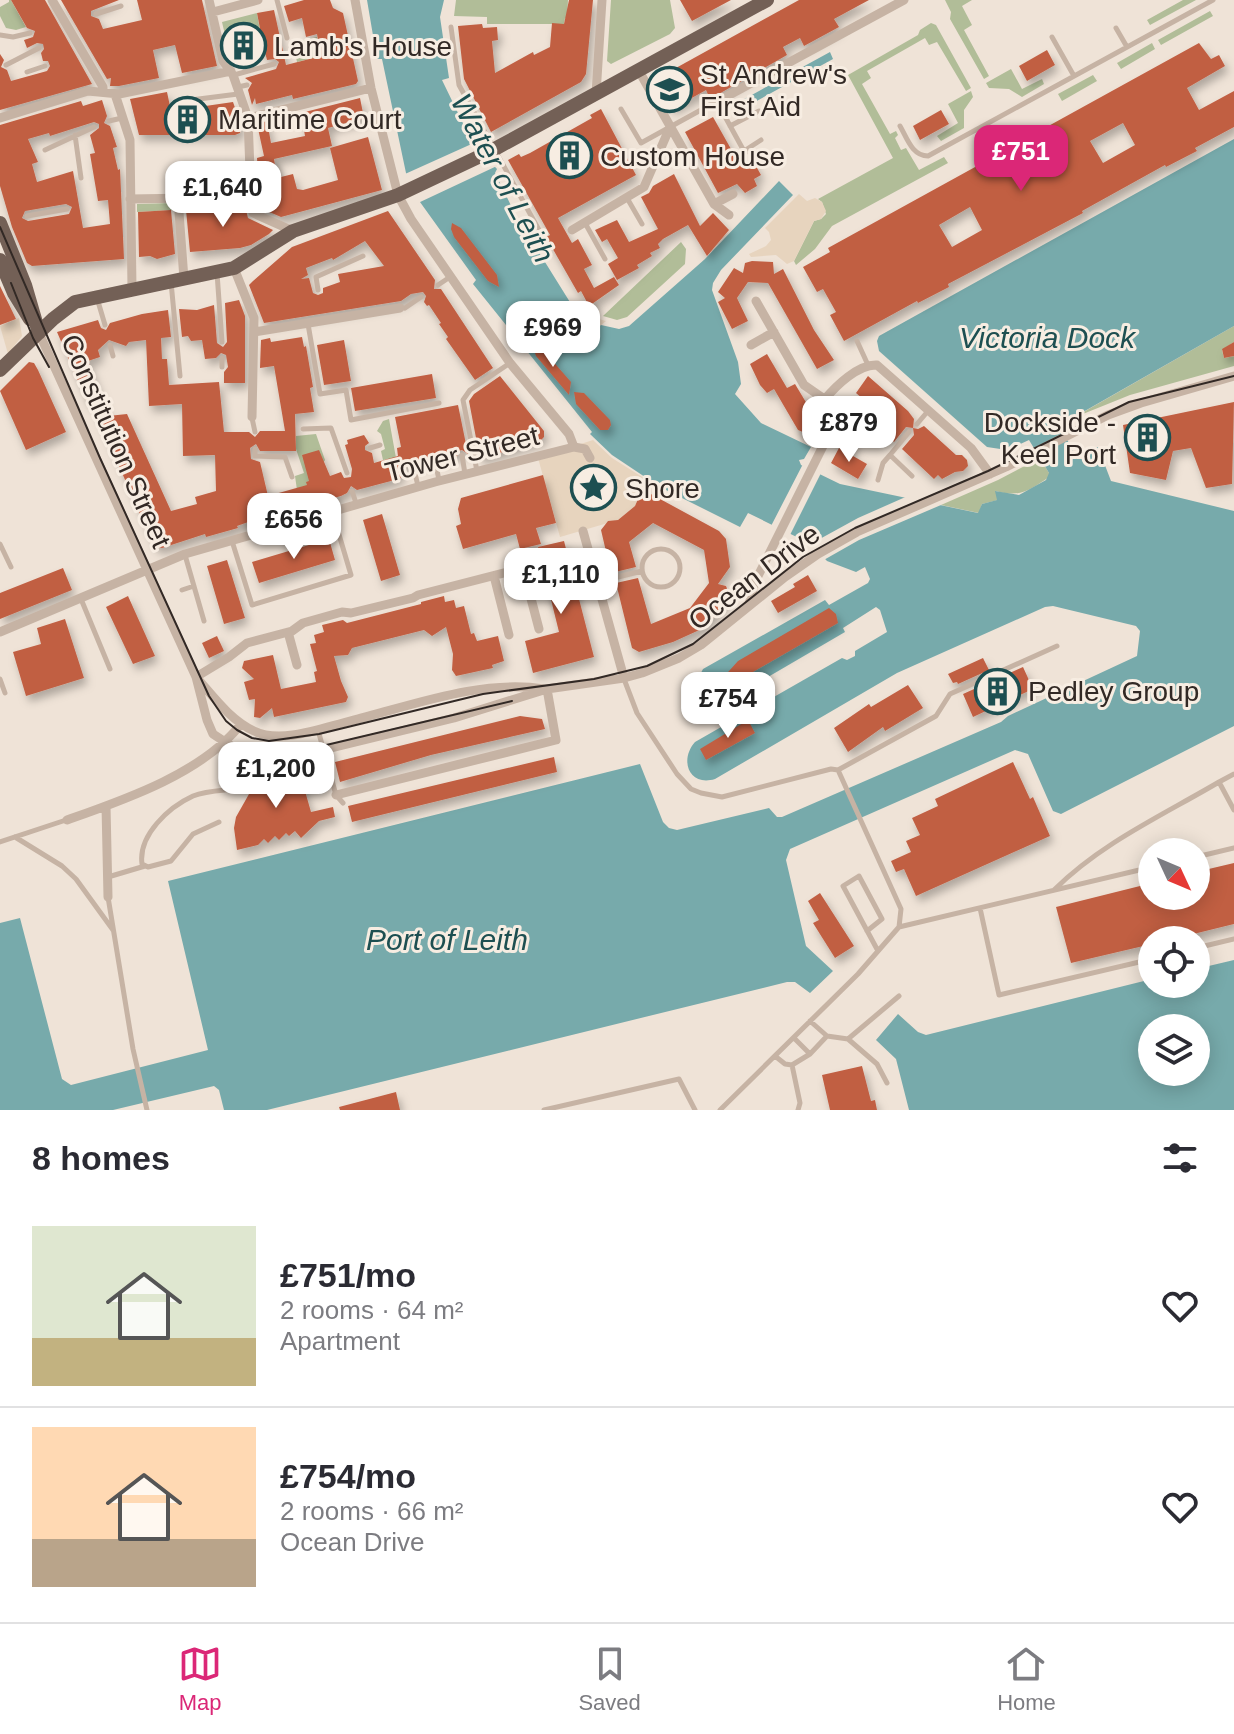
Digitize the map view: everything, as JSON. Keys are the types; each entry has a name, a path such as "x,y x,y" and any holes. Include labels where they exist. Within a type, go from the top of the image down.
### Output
{"main road":[{"path":"0,370 75,302 234,268 293,231 405,192 493,150 767,0"},
{"name":"Constitution Street","path":"3,222 39,333"},
{"name":"Constitution Street","path":"0,260 14,293 39,333"}],"street":[{"path":"52,0 103,92"},
{"path":"209,0 223,61 241,88 248,118 253,213 293,231"},
{"path":"213,12 258,0"},
{"path":"355,0 380,124 405,192 450,277 510,363 569,434 574,447 585,449 590,458"},
{"path":"596,94 602,0"},
{"path":"718,101 904,0"},
{"path":"639,71 714,204 729,215"},
{"path":"0,118 88,91 115,94 232,73"},
{"path":"248,118 371,88"},
{"path":"115,94 128,122 132,289"},
{"path":"572,230 644,187 670,127"},
{"path":"714,204 733,194"},
{"path":"130,199 251,197"},
{"path":"177,280 178,199"},
{"path":"234,268 254,318 252,417"},
{"path":"756,301 804,385 879,437"},
{"path":"254,332 307,324 327,317 402,308"},
{"path":"751,345 774,332"},
{"name":"Constitution Street","path":"39,333 196,677"},
{"path":"825,399 836,386 868,365 879,367 977,454 990,474"},
{"name":"Ocean Drive","path":"225,744 242,753 258,756 323,750 454,718 547,689 624,678 660,666 701,645 807,560 857,532 1141,403 1234,376"},
{"name":"Ocean Drive","path":"1202,386 1234,383"},
{"path":"749,604 759,573 841,410"},
{"name":"Tower Street","path":"0,632 185,554 356,504 574,447"},
{"path":"583,531 624,678"},
{"path":"196,677 247,643 288,632 303,623 398,602 523,568 539,629"},
{"path":"494,576 509,635"},
{"path":"288,632 297,665"},
{"path":"196,677 213,734 225,744"},
{"path":"67,820 170,777 225,744 241,724 196,677"},
{"name":"Ocean Drive","path":"241,724 269,736 318,729 494,688 547,689"},
{"path":"340,799 556,740 547,689"},
{"path":"106,806 108,897"}],"lane":[{"path":"277,0 287,38"},
{"path":"900,126 914,150 925,156 1213,0"},
{"path":"96,14 121,6"},
{"path":"451,27 459,85 539,230"},
{"path":"1116,28 1127,47"},
{"path":"0,35 13,37 30,33"},
{"path":"1052,37 1074,76"},
{"path":"6,65 39,48"},
{"path":"232,73 274,64"},
{"path":"27,72 45,66"},
{"path":"183,101 241,88"},
{"path":"621,109 641,143 718,101 745,152 761,140"},
{"path":"730,126 759,111"},
{"path":"109,121 128,122"},
{"path":"366,127 380,124"},
{"path":"45,150 94,127"},
{"path":"75,135 81,178"},
{"path":"627,197 642,224"},
{"path":"27,216 67,209"},
{"path":"585,222 605,259"},
{"path":"318,290 316,277 363,256"},
{"path":"217,272 222,342"},
{"path":"438,285 450,277"},
{"path":"177,280 180,376"},
{"path":"96,297 105,325"},
{"path":"402,308 421,297"},
{"path":"307,324 320,394 346,390 351,420 439,403"},
{"path":"857,341 868,365"},
{"path":"110,345 113,356"},
{"path":"222,358 222,367"},
{"path":"477,472 463,400 470,390 510,363"},
{"path":"917,424 929,410"},
{"path":"252,417 255,432"},
{"path":"303,429 331,428 344,455 347,473"},
{"path":"878,480 883,463 909,432"},
{"path":"370,448 380,445"},
{"path":"255,449 255,456 285,457 292,477"},
{"path":"462,455 466,475"},
{"path":"890,455 912,476"},
{"path":"435,461 440,481"},
{"path":"413,465 418,487"},
{"path":"352,491 356,504"},
{"path":"232,540 252,605 351,575 332,511"},
{"path":"0,544 11,567"},
{"path":"657,549 674,554 679,565 677,577 667,585 654,585 642,571 644,559 657,549"},
{"path":"185,554 204,621"},
{"path":"597,582 642,571"},
{"path":"182,590 194,586"},
{"path":"81,599 110,669"},
{"path":"624,678 637,713 683,783 701,793 722,797 831,769 838,770 936,716 950,694 1057,646"},
{"path":"0,679 5,693"},
{"path":"318,729 340,799"},
{"path":"720,1110 899,927 901,909 838,770"},
{"path":"1053,891 1100,850 1234,774"},
{"path":"1219,782 1234,810"},
{"path":"145,866 141,858 145,844 157,824 170,811 194,796 225,790"},
{"path":"0,842 67,820"},
{"path":"106,877 171,861 193,834 219,822"},
{"path":"15,837 62,866 76,879 113,931"},
{"path":"1210,854 1234,848"},
{"path":"899,927 1138,870"},
{"path":"867,931 882,919 859,876 843,886 867,931 878,951"},
{"path":"108,897 133,1049 147,1110"},
{"path":"980,908 999,995 1138,962"},
{"path":"1210,945 1234,939"},
{"path":"848,1039 899,996"},
{"path":"810,1021 827,1036 848,1039 877,1064 887,1083"},
{"path":"775,1056 792,1065 810,1054 827,1036"},
{"path":"794,1037 810,1054"},
{"path":"792,1065 800,1103 798,1110"},
{"path":"544,1110 679,1079 695,1110"}],"green space":[{"path":"9,0 26,27 16,30 6,28 0,16 0,7"},
{"path":"456,0 568,0 567,18 564,24 487,24 487,17 454,16"},
{"path":"611,0 670,0 675,28 670,34 611,64 607,61"},
{"path":"945,0 972,0 962,6 972,25 964,30 989,76 984,79 950,19 951,12"},
{"path":"1183,0 1196,0 1150,25 1147,20"},
{"path":"1210,11 1213,16 1161,45 1158,40"},
{"path":"257,13 260,31 226,39 222,22"},
{"path":"931,23 936,25 971,88 966,91 937,42 929,45 925,38 867,71 871,78 862,84 890,134 896,131 898,135 895,138 901,150 906,148 919,170 944,157 948,163 832,226 815,249 796,265 794,261 814,221 826,214 818,199 893,158 848,75 918,35"},
{"path":"317,37 321,56 297,62 293,43"},
{"path":"1152,43 1155,49 1121,69 1117,63"},
{"path":"1011,69 1022,89 1042,79 1044,84 1022,97 1009,89 989,88 986,83"},
{"path":"1093,75 1097,81 1062,101 1058,94"},
{"path":"971,91 973,97 964,110 964,128 941,141 937,136 958,123 948,104"},
{"path":"172,203 173,210 137,212 137,204"},
{"path":"681,242 686,249 685,264 627,317 617,320 603,316"},
{"path":"1234,326 1234,342 1222,350 1224,358 1234,356 1234,366 1130,395 1073,418"},
{"path":"389,419 396,458 383,460 381,451 385,449 381,434 377,431 383,421"},
{"path":"316,434 325,460 308,487 297,490 295,476 304,473 296,449 296,436"},
{"path":"1040,458 1049,477 1030,489 1012,494 996,491 998,500 982,504 979,513 941,505 998,480"}],"shaded area":[{"path":"799,194 807,201 815,198 822,202 826,211 821,219 814,221 794,261 787,264 776,255 751,257 749,254 771,240 765,228"},
{"path":"576,306 588,316 606,321 588,336 571,309"},
{"path":"19,318 22,336 8,354 0,326"},
{"name":"Shore","path":"593,440 612,458 647,480 635,506 618,520 560,537 538,458"}],"water":[{"name":"Port of Leith","path":"367,0 444,0 440,17 449,78 442,80 473,144 497,169 495,173 527,238 530,238 573,307 571,310 588,336 601,325 619,329 629,326 705,259 779,181 793,195 721,270 713,283 712,290 738,362 741,384 735,394 761,423 811,447 804,459 799,460 801,465 840,484 978,513 982,504 997,500 995,491 1019,495 1046,480 1049,473 1029,440 1007,450 987,447 879,351 879,336 1234,139 1234,326 1069,420 1062,419 1059,424 1077,459 1083,459 1087,452 1098,447 1111,481 1234,511 1234,726 1061,814 1053,811 1028,754 1015,750 790,849 786,860 806,946 833,971 810,993 795,982 787,982 267,1110 224,1110 219,1090 214,1086 113,1110 0,1110 0,923 20,918 62,1079 71,1085 208,1050 168,881 640,764 663,822 669,828 677,830 769,808 777,817 782,817 1001,722 1137,656 1140,631 1136,626 1053,606 1045,607 897,673 715,779 693,776 687,764 695,742 842,658 847,660 855,656 855,651 887,632 880,610 876,607 843,628 845,632 722,704 699,704 692,699 691,692 703,669 825,600 829,605 868,583 870,579 865,567 856,572 827,561 811,544 748,513 740,527 662,488 664,486 657,481 654,483 612,455 590,434 592,432 473,284 476,280 420,202 406,173 382,59 377,59"},
{"path":"830,52 833,59 742,109 739,102"},
{"path":"1234,960 1234,1110 909,1110 896,1059 876,1040 898,1014 926,1035 1138,982 1138,998 1210,998 1210,966"}],"pier":[{"path":"476,142 499,165 418,203 405,174"},
{"path":"804,462 822,471 789,537 770,528"},
{"path":"910,495 931,499 941,505 859,540 822,561 807,546 858,518"}],"building":[{"path":"11,0 45,0 92,84 0,110 0,54 4,60 1,67 7,70 11,81 47,71 50,66 48,61 43,61 43,44 37,43 27,48 24,40 33,37 35,31 27,28"},
{"path":"61,0 119,0 91,11 91,16 99,19 103,29 142,20 137,0 202,0 217,66 182,73 175,45 153,50 159,78 110,86 111,78 107,79"},
{"path":"304,0 330,0 333,8 343,13 358,81 293,99 292,95 256,104 255,98 252,105 248,90 252,83 245,78 276,69 279,62 267,60 264,48 230,56 226,42 261,34 257,13 274,10 286,65 321,56 317,34 306,37 302,18 289,22 284,6"},
{"path":"569,0 593,0 586,74 581,82 491,132 464,79 458,26 482,24 483,28 497,27 498,40 492,41 495,73 533,52 534,55 550,47 552,23 564,24"},
{"path":"680,0 731,0 692,21"},
{"path":"799,0 869,0 834,19 839,27 804,46 800,38 783,47 787,55 710,99 706,90 672,109 656,79"},
{"path":"1199,43 1211,59 1219,55 1225,66 1187,88 1199,110 1234,91 1234,127 1195,148 1197,151 1165,165 1083,213 948,284 949,287 844,341 830,315 836,312 823,289 817,292 803,267 830,252 828,248 986,161 993,149 1014,132 1043,129","holes":["1123,123 1135,145 1103,163 1090,141","970,207 982,230 952,247 939,225"]},
{"path":"1047,50 1055,65 1027,81 1019,66"},
{"name":"Maritime Court","path":"167,92 171,111 233,102 241,125 240,133 139,135 130,99"},
{"path":"360,98 364,118 328,128 332,146 274,159 277,178 293,174 297,189 303,190 338,180 330,148 368,137 382,190 281,217 260,208 257,158 264,156 257,124 267,121 271,143 305,136 301,113"},
{"path":"102,100 107,116 104,123 110,126 117,147 113,148 120,169 124,259 32,266 27,263 12,227 0,186 0,125 81,101 83,106","holes":["94,122 99,124 99,128 90,135 95,153 90,154 98,201 108,200 110,224 83,228 73,171 37,182 32,164 38,162 28,139 49,133 50,136","66,204 72,207 69,214 28,221 22,218 25,211"]},
{"path":"601,109 636,175 558,218 572,243 578,239 592,265 584,269 594,288 614,277 619,285 589,306 581,291 578,293 546,237 550,235 508,160 530,153 592,118 590,115"},
{"path":"941,110 949,124 920,140 913,126"},
{"path":"713,117 740,165 752,159 761,175 754,179 757,186 745,193 737,184 718,193 685,132"},
{"path":"674,174 700,226 713,213 729,230 707,256 688,225 663,239 658,244 660,248 650,253 652,256 637,265 639,268 617,280 608,264 618,258 607,239 602,242 595,230 617,220 629,242 658,229 641,197"},
{"path":"245,206 248,218 273,230 269,234 240,248 190,252 186,210"},
{"path":"171,210 175,254 157,259 139,257 138,212"},
{"path":"388,211 435,280 434,289 441,289 493,368 475,380 446,339 448,337 441,323 424,302 426,296 423,292 411,294 401,301 264,323 249,285 292,247","holes":["365,241 384,266 338,274 340,282 323,288 323,293 318,295 313,293 309,278 301,279 308,275 306,268 333,260"]},
{"path":"452,223 461,228 497,275 499,287 488,281 454,237"},
{"path":"773,262 774,274 783,269 814,330 834,360 817,369 768,283 748,282 737,298 748,321 732,329 718,302 725,298 718,292 734,268 743,273 745,263"},
{"path":"0,286 16,319 0,325"},
{"path":"239,300 245,316 245,383 224,383 224,372 228,367 226,355 221,353 216,358 205,359 202,340 191,341 188,336 182,337 179,309 197,310 214,305 217,343 223,347 227,342 225,303"},
{"path":"168,310 171,337 161,338 162,359 167,359 169,385 219,382 224,432 249,432 255,437 260,431 285,431 274,366 260,368 261,340 270,338 271,342 302,337 313,387 310,388 314,412 295,414 296,451 260,451 256,444 250,448 251,459 260,462 268,496 307,485 309,481 302,455 319,450 330,476 341,472 344,478 351,477 352,469 345,445 348,444 347,440 364,435 369,443 365,450 372,453 374,463 398,456 397,448 401,447 395,417 458,405 468,454 462,450 458,451 457,456 440,460 435,456 430,462 418,464 411,460 408,466 399,468 402,477 391,481 357,490 351,486 341,496 251,521 238,528 206,537 205,534 162,548 154,546 57,332 98,320 101,328 106,330 110,323","holes":["109,340 126,346 129,342 146,340 149,406 182,404 183,456 215,455 216,491 195,497 197,504 171,511 127,414 108,416 88,361 100,357 98,350"]},
{"path":"344,340 351,381 324,385 317,345"},
{"path":"1234,342 1234,356 1224,358 1222,349"},
{"path":"532,344 543,350 571,382 569,395 536,356"},
{"path":"767,354 787,388 795,384 813,414 822,419 815,437 798,430 774,389 767,393 760,385 750,364"},
{"path":"29,362 34,363 38,370 66,432 26,450 0,391"},
{"path":"432,374 436,398 355,411 351,388"},
{"path":"500,376 544,431 544,437 480,459 469,401"},
{"path":"868,376 914,419 913,428 906,427 894,442 888,436 894,430 886,422 888,420 856,393"},
{"path":"574,392 584,393 610,420 608,430 600,430 576,404"},
{"path":"1234,402 1232,484 1206,488 1191,448 1173,451 1166,480 1130,473 1123,425"},
{"path":"924,426 956,455 962,455 968,466 963,471 942,479 938,475 934,479 902,449 914,435 913,428"},
{"path":"839,448 867,464 858,479 831,463"},
{"path":"543,475 556,523 536,528 541,544 520,549 516,534 463,549 456,526 461,524 458,509 461,498"},
{"path":"645,483 649,493 719,531 726,539 730,567 718,584 726,586 730,596 706,627 673,642 639,652 632,648 616,583 638,578 651,624 690,608 709,583 704,550 653,523 629,542 636,567 611,573 601,530 608,521 618,520 635,506"},
{"path":"382,514 400,575 381,581 363,520"},
{"path":"329,539 335,560 259,583 252,562"},
{"path":"564,541 594,657 533,673 525,641 559,632 538,547"},
{"path":"227,560 245,618 224,624 207,566"},
{"path":"63,568 72,590 0,619 0,593"},
{"path":"808,575 817,591 778,613 771,601"},
{"path":"128,596 155,656 133,664 106,607"},
{"path":"444,596 445,602 454,600 456,608 464,606 471,634 474,633 477,641 498,636 504,661 492,665 493,668 456,676 452,670 453,654 446,627 432,636 424,630 352,648 348,655 334,656 348,697 346,702 274,717 272,708 260,718 254,717 255,699 249,700 244,682 254,679 242,668 244,661 273,655 281,689 316,682 314,672 317,671 310,644 316,643 314,635 324,632 322,625 343,620 347,623"},
{"path":"829,608 836,614 838,623 746,676 720,681 738,661"},
{"path":"65,619 84,678 26,696 13,652 41,644 37,628"},
{"path":"217,636 224,651 209,658 202,643"},
{"path":"983,658 989,670 958,684 953,683 948,674"},
{"name":"Pedley Group","path":"1023,667 1033,689 973,717 963,694"},
{"path":"908,685 923,708 885,731 883,727 848,752 834,728 869,704 871,707"},
{"path":"520,716 542,719 545,729 431,755 340,782 335,762"},
{"path":"748,720 755,733 706,760 700,749"},
{"path":"554,757 557,772 352,822 348,806"},
{"path":"1013,762 1050,836 916,896 904,869 896,872 891,861 911,852 906,841 920,835 912,818 938,806 935,799"},
{"path":"264,768 273,777 299,770 311,812 333,807 335,817 319,821 301,838 295,831 289,836 286,833 279,840 275,836 268,843 264,839 258,845 237,850 236,817 253,787 249,782"},
{"path":"1234,863 1234,924 1210,930 1210,926 1138,926 1138,947 1071,963 1056,907 1138,886 1138,910 1210,910 1210,869"},
{"path":"820,893 854,946 835,958 813,923 819,920 808,901"},
{"path":"862,1066 871,1101 875,1100 877,1110 830,1110 822,1075"},
{"path":"396,1092 400,1110 340,1110 339,1107"}],"tram line":[{"path":"0,227 100,458 209,696 226,721 237,730 252,738 269,741 319,734 483,694 594,679 647,666 693,644 803,557 855,528 988,471 1129,402 1234,376"},
{"path":"11,283 33,338 49,367"},
{"path":"293,749 322,746 512,701"}],"place":[{"name":"Lamb's House","path":"243,46"},
{"name":"St Andrew's First Aid","path":"669,90"},
{"name":"Maritime Court","path":"187,119"},
{"name":"Custom House","path":"569,156"},
{"name":"Dockside - Keel Port","path":"1147,438"},
{"name":"Shore","path":"594,488"},
{"name":"Pedley Group","path":"997,691"}],"water label":[{"name":"Water of Leith","path":"503,178"},
{"name":"Victoria Dock","path":"1047,337"}]}
